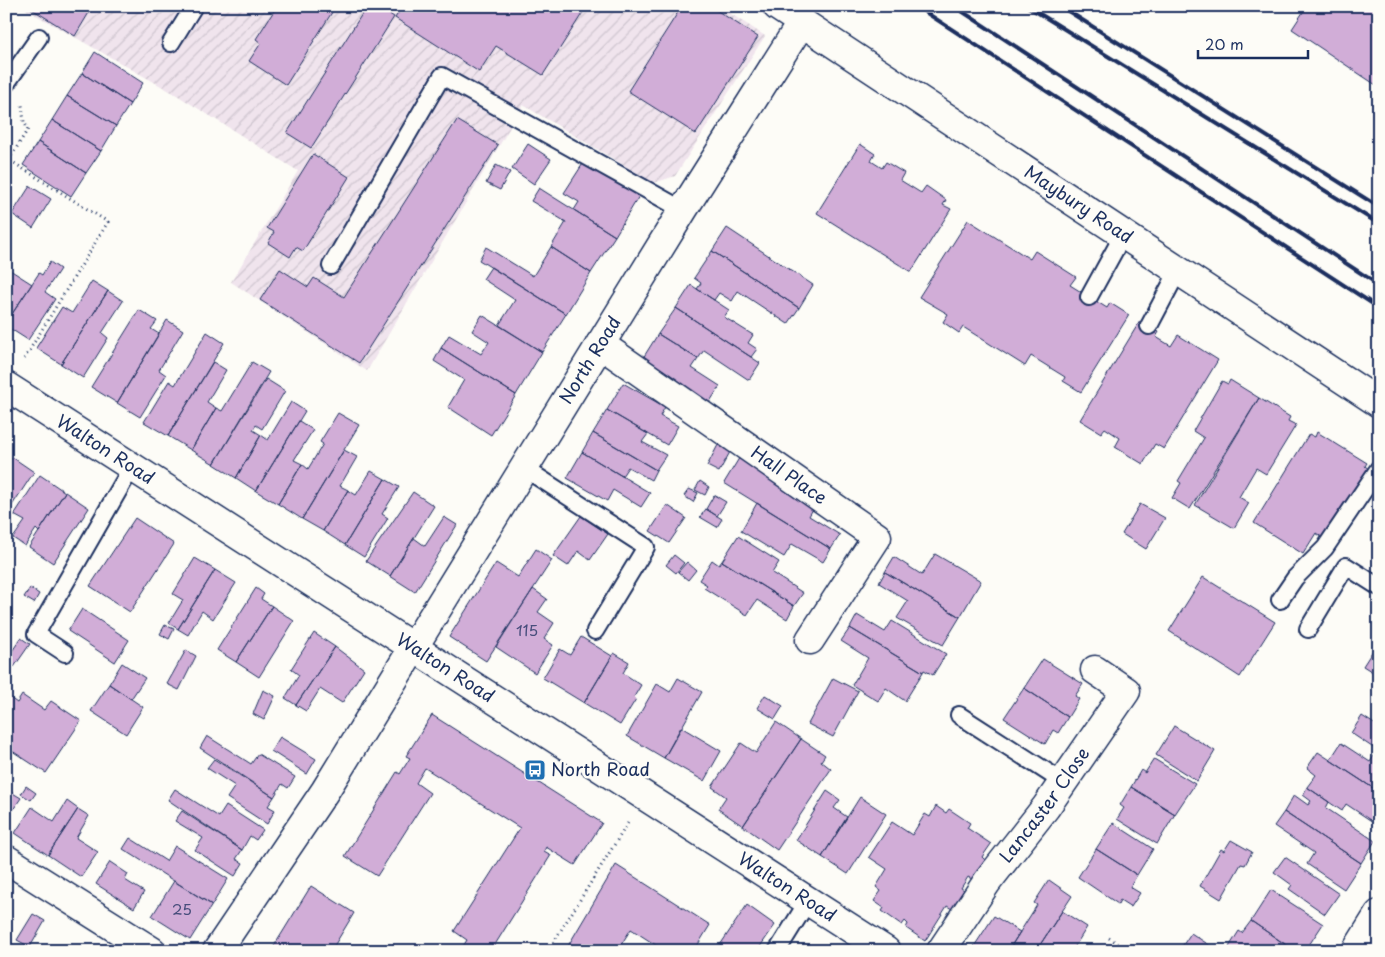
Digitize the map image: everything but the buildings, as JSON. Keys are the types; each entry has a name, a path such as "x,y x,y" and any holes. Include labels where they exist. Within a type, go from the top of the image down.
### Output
{"street":[{"name":"Maybury Road","path":"777,6 1379,403"},
{"name":"North Road","path":"218,951 326,791 600,344 802,22"},
{"name":"Hall Place","path":"600,344 877,537 810,640"},
{"name":"Walton Road","path":"6,386 886,951"},
{"name":"Lancaster Close","path":"941,951 987,882 1063,782 1126,691 1095,670"},
{"path":"6,859 152,951"},
{"path":"1356,951 1379,914"}],"lane":[{"path":"171,43 194,6"},
{"path":"9,80 39,37"},
{"path":"331,266 442,76 683,210"},
{"path":"1089,297 1123,235"},
{"path":"1149,326 1178,271"},
{"path":"65,653 36,634 132,468"},
{"path":"524,468 646,546 595,630"},
{"path":"1280,600 1295,578 1325,548 1379,468"},
{"path":"1308,629 1346,566 1379,587"},
{"path":"959,716 1063,782"},
{"path":"777,951 808,901"}],"path":[{"path":"9,80 32,87 22,105 22,115 28,129 8,159 108,222 22,362"},
{"path":"548,951 632,816"},
{"path":"1110,938 1130,951"}],"shaded area":[{"path":"20,6 719,6 765,36 675,176 654,183 523,105 367,371 231,282 298,171 175,94"}],"railway":[{"path":"916,6 1379,308"},
{"path":"954,6 1379,285"},
{"path":"1027,6 1379,224"},
{"path":"1060,6 1379,207"}],"place":[{"name":"North Road","path":"535,770"}]}
